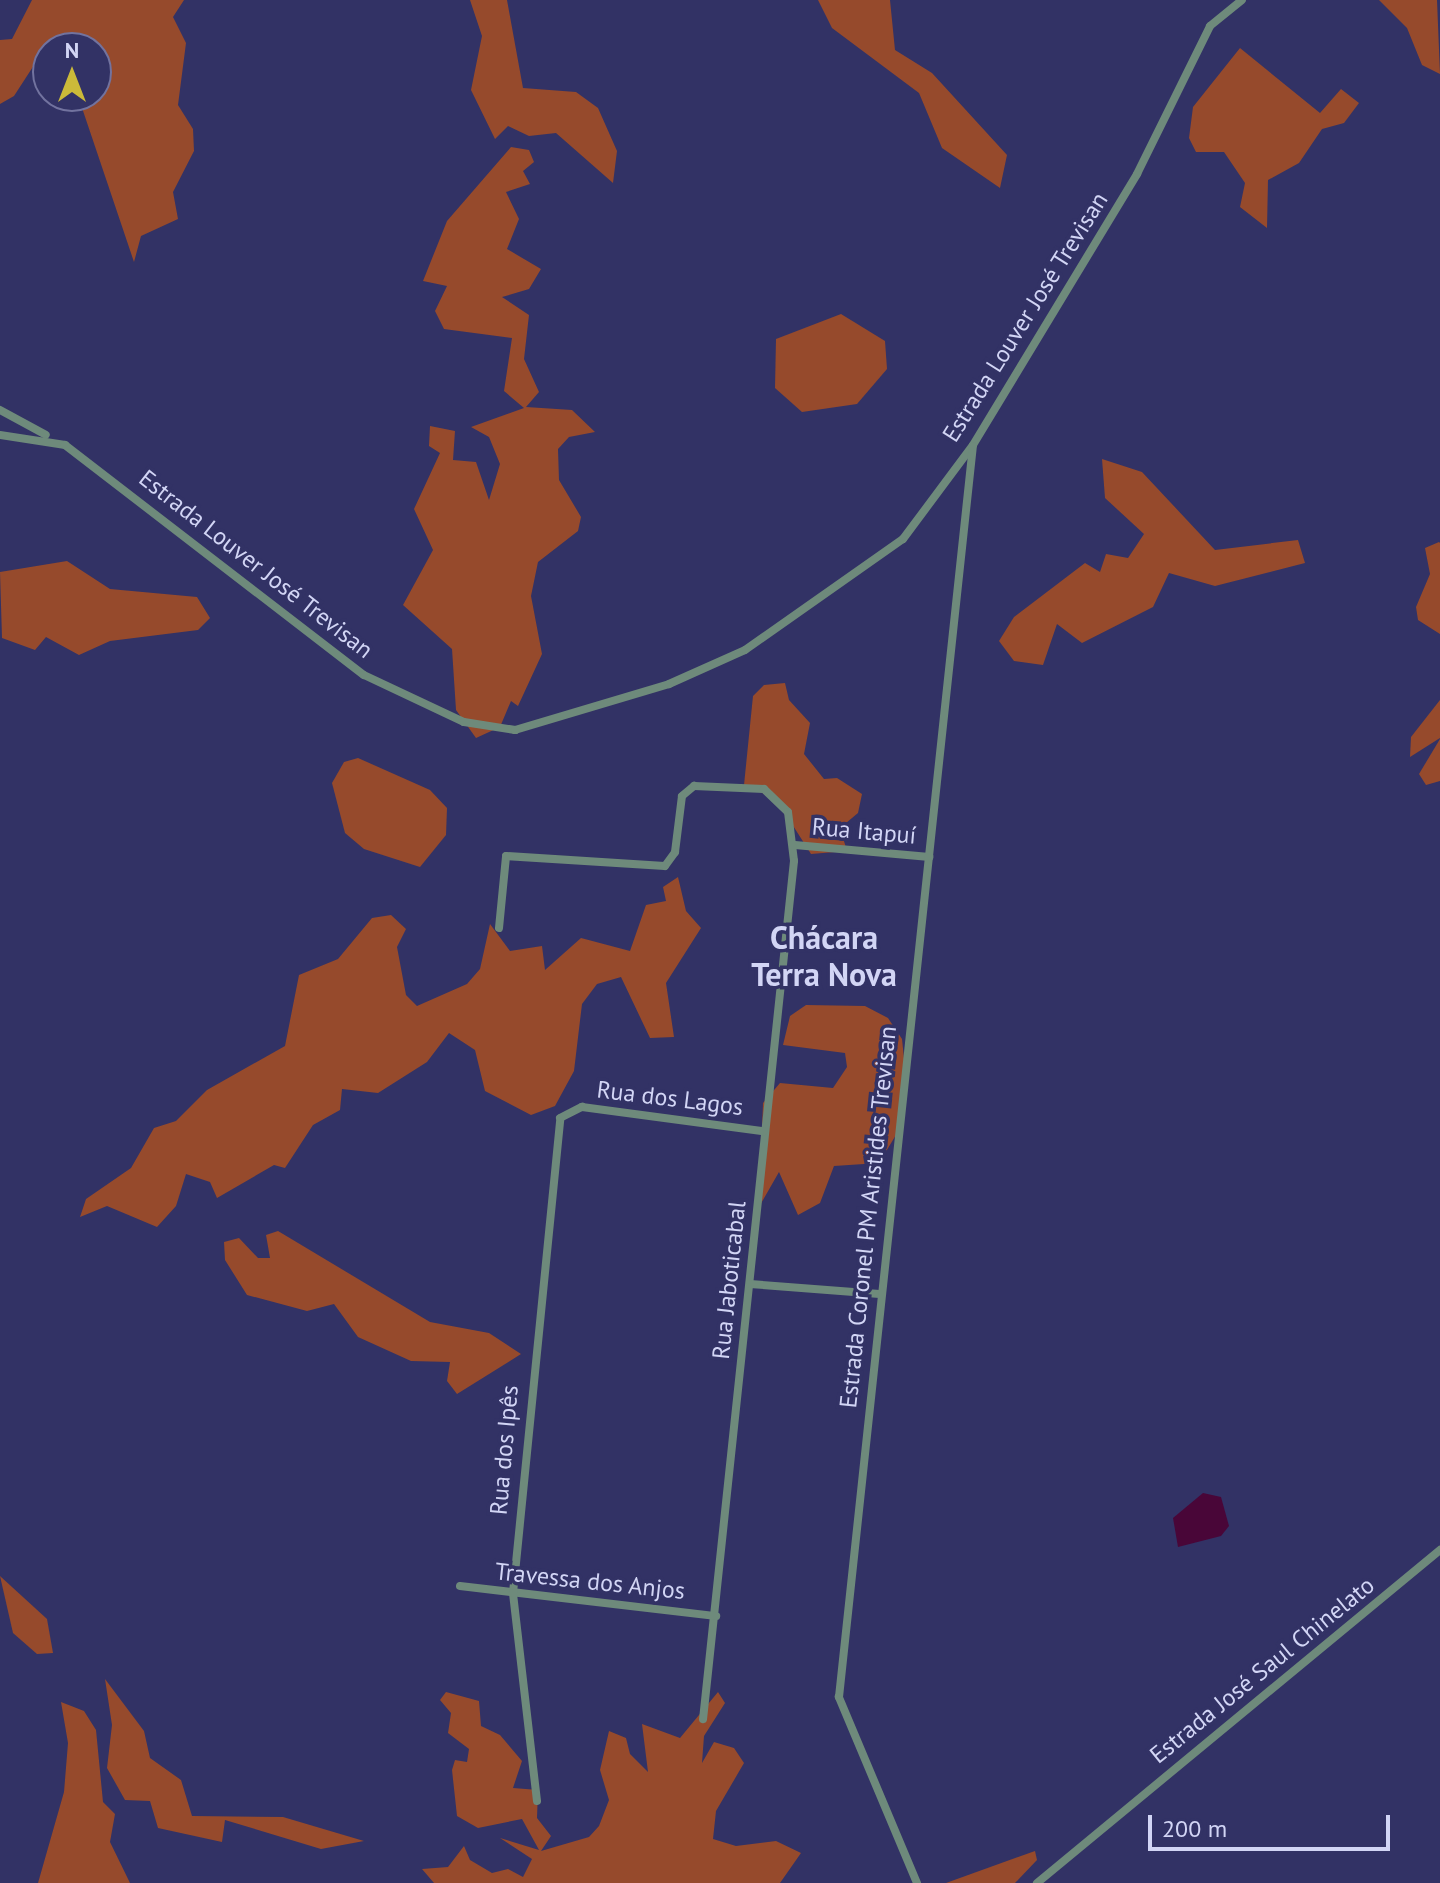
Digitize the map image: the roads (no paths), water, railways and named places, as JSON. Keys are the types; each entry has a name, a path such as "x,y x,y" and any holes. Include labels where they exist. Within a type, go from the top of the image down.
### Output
{"street":[{"path":"1220,17 1229,0"},
{"name":"Estrada Louver José Trevisan","path":"0,435 50,438 104,471 364,675 464,722 515,730 669,684 745,650 880,561 973,445 1019,359 1137,174 1220,17 1242,0"},
{"path":"0,410 50,438"},
{"name":"Estrada Coronel PM Aristides Trevisan","path":"917,1883 839,1697 973,445"},
{"path":"499,928 503,858 509,854 665,866 688,788 777,793 795,845"},
{"name":"Rua Itapuí","path":"795,845 929,857"},
{"name":"Rua Jaboticabal","path":"703,1719 795,845"},
{"name":"Rua dos Lagos","path":"572,1109 763,1131"},
{"name":"Rua dos Ipês","path":"537,1801 513,1593 557,1132 572,1109"},
{"path":"750,1284 880,1294"},
{"name":"Estrada José Saul Chinelato","path":"1037,1883 1440,1550"},
{"name":"Travessa dos Anjos","path":"460,1586 716,1616"}],"district":[{"name":"Chácara Terra Nova","path":"824,956"}]}
